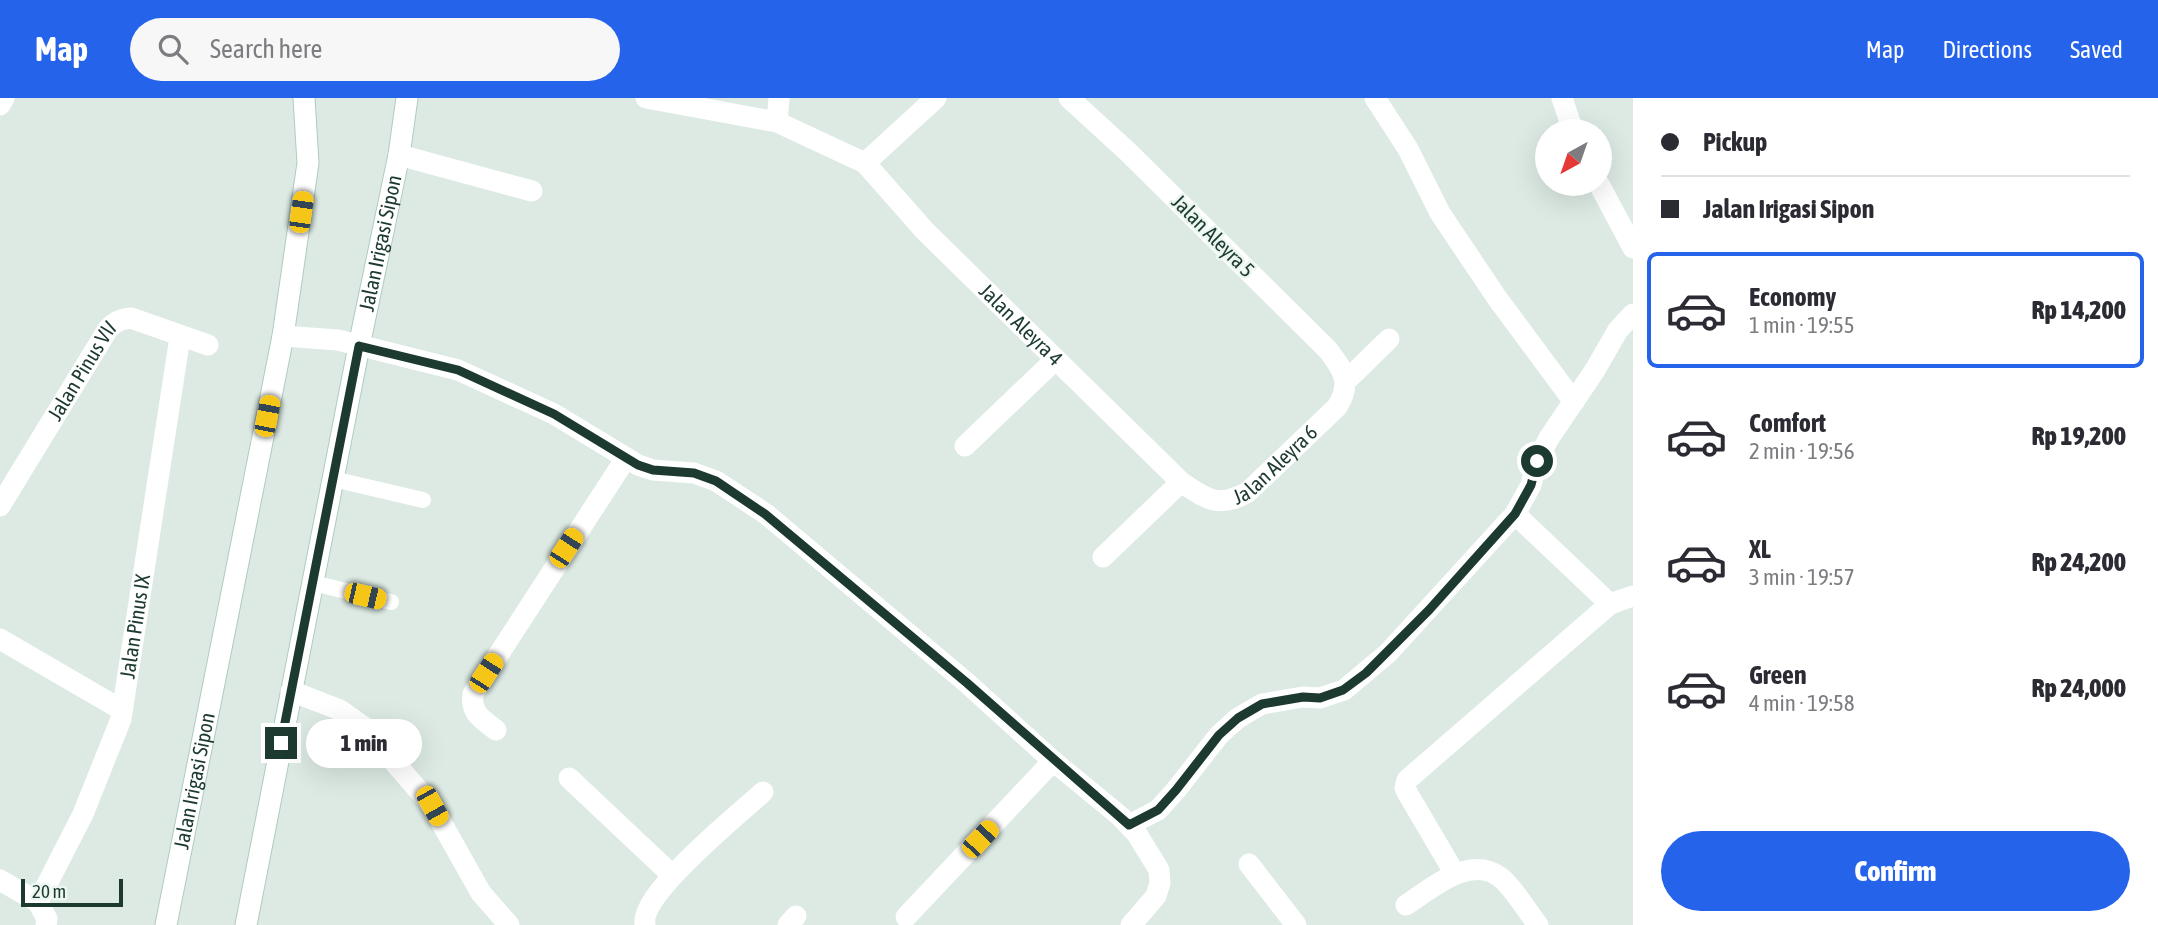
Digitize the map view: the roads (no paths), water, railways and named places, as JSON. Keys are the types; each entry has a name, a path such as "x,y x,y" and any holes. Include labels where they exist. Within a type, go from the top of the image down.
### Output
{"street":[{"path":"0,105 4,98"},
{"name":"Jalan Irigasi Sipon","path":"166,925 283,336 308,163 304,98"},
{"name":"Jalan Irigasi Sipon","path":"246,925 399,155 407,98"},
{"path":"646,98 777,122 865,163 936,98"},
{"path":"777,122 779,98"},
{"name":"Jalan Aleyra 5","path":"1069,98 1127,151 1328,350 1340,366 1346,382"},
{"path":"1375,98 1408,149 1440,213 1497,298 1574,402"},
{"path":"1562,98 1569,119"},
{"path":"399,155 532,191"},
{"name":"Jalan Aleyra 4","path":"865,163 925,231 1181,482"},
{"path":"1605,196 1633,248"},
{"path":"1129,825 1158,810 1219,735 1238,718 1262,704 1303,697 1320,698 1343,690 1366,673 1429,610 1515,514 1531,485 1537,461 1549,438 1618,330 1633,314"},
{"name":"Jalan Pinus VII","path":"0,506 108,329 122,318 131,318 208,345"},
{"path":"283,336 338,340 458,370 554,414 626,458 653,470 694,473 716,481 757,508 967,683 1129,825 1152,855 1159,870 1160,883 1156,896 1134,924"},
{"name":"Jalan Pinus IX","path":"38,902 83,814 121,719 180,337"},
{"path":"1346,382 1390,339"},
{"path":"965,446 1056,359"},
{"name":"Jalan Aleyra 6","path":"1181,482 1207,499 1222,502 1234,500 1248,492 1337,407 1345,395 1346,382"},
{"path":"496,730 474,712 471,704 473,694 626,458"},
{"path":"1103,557 1181,482"},
{"path":"1515,514 1610,604"},
{"path":"1455,874 1408,794 1405,788 1407,780 1610,604 1633,596"},
{"path":"0,639 122,710"},
{"path":"291,691 340,710 364,727 432,806 481,893 509,925"},
{"path":"906,916 1053,761"},
{"path":"569,778 672,875"},
{"path":"645,925 646,911 672,875 763,792"},
{"path":"1249,864 1296,925"},
{"path":"1406,905 1455,874 1465,870 1479,870 1501,878 1538,925"},
{"path":"0,880 38,902 47,919 46,925"}],"lane":[{"path":"333,479 422,500"},
{"path":"313,583 391,602"}]}
